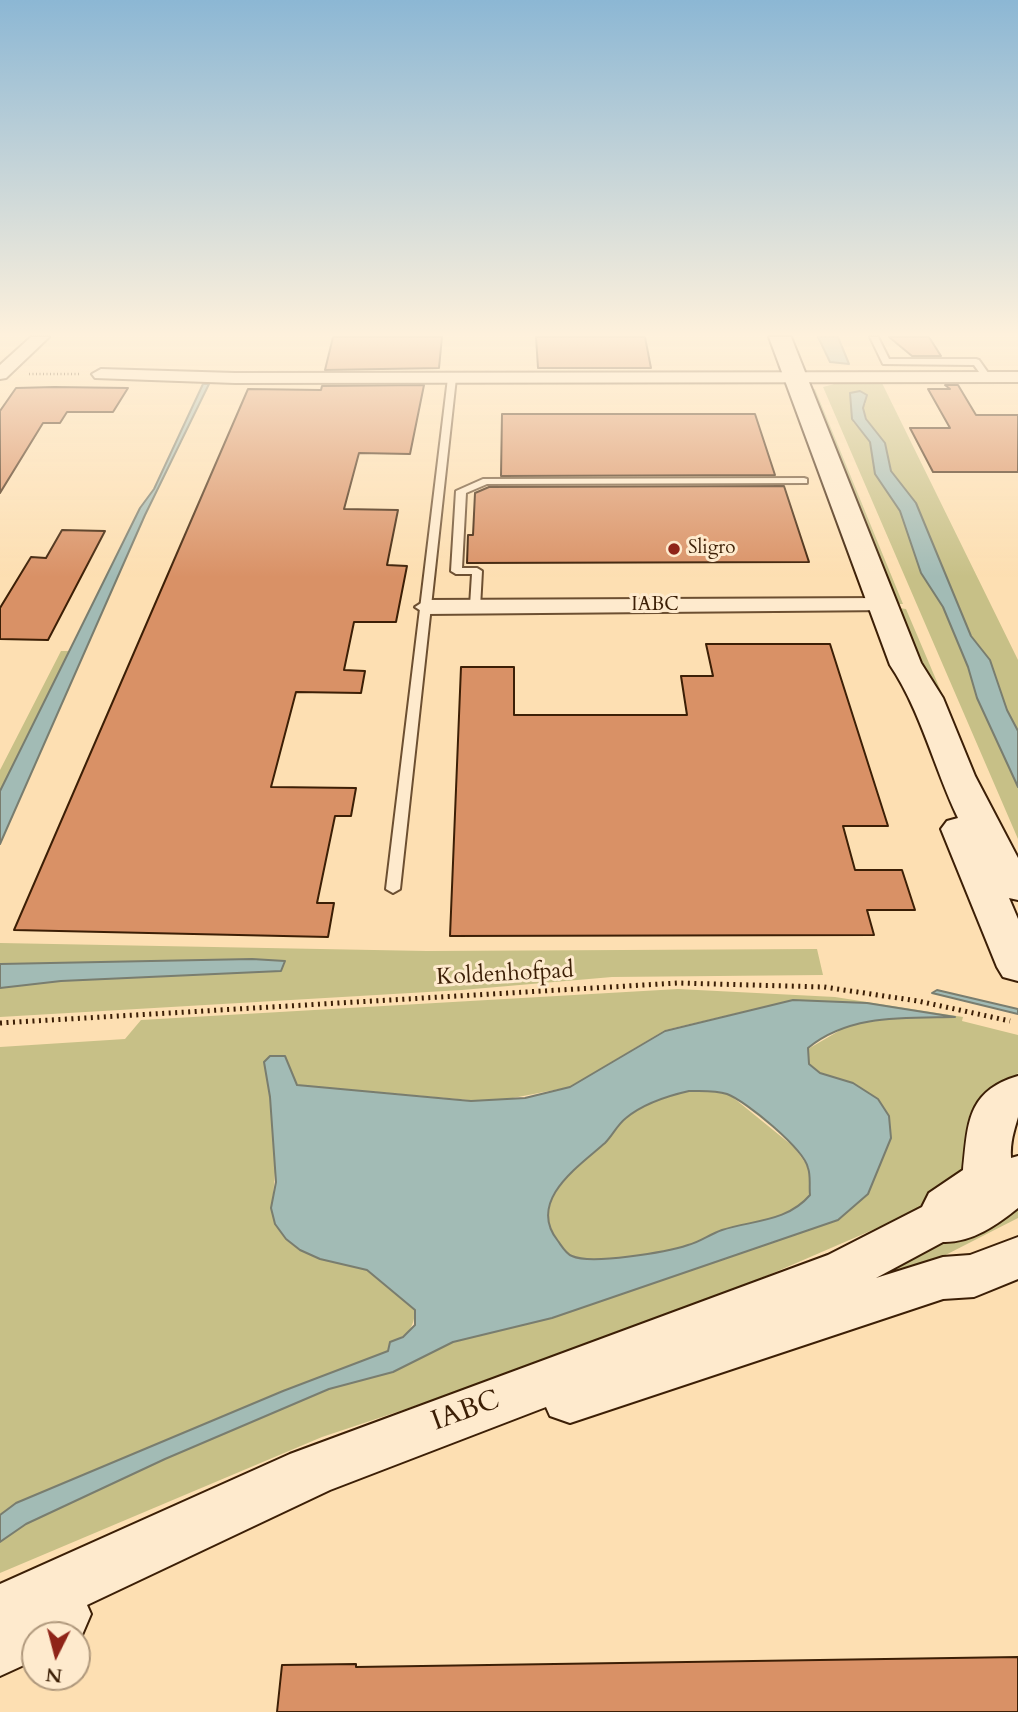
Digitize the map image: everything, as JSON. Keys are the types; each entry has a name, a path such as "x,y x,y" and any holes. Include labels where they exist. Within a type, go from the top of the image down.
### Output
{"street":[{"path":"811,417 906,665 917,677 949,759 990,847 1018,888"},
{"name":"IABC","path":"426,607 884,606"},
{"path":"906,665 905,678 1016,985"},
{"path":"1008,1172 987,1132 990,1119 999,1106 1018,1092"},
{"path":"1008,1172 1010,1146 1018,1122"},
{"name":"IABC","path":"0,1615 310,1472 797,1290 846,1270 937,1222 955,1223 986,1206 1013,1186 1008,1172"},
{"name":"IABC","path":"943,1278 956,1265 1018,1232"},
{"name":"IABC","path":"0,1645 74,1607 390,1465 544,1407 943,1278 974,1276 1018,1257"}],"lane":[{"path":"393,889 448,417"},
{"path":"476,606 477,572 456,572 461,491 486,481 804,481"}],"path":[{"name":"Koldenhofpad","path":"0,1023 678,983 824,987 918,1001 1016,985"}],"shaded area":[{"path":"823,417 826,417 903,604 897,604"},
{"path":"836,417 853,417 853,422 870,442 875,474 900,511 921,573 943,607 968,667 977,698 1018,787 1018,839"},
{"path":"866,417 899,417 1018,660 1018,731 1007,710 990,660 971,636 916,503 891,471 885,443"},
{"path":"899,608 906,609 1000,830 976,800"},
{"path":"61,651 70,651 0,791 0,770"},
{"path":"0,943 427,951 817,949 823,975 612,977 462,990 0,1017 0,988 61,981 281,971 252,959 0,964"},
{"path":"678,989 835,997 963,1017 962,1021 1018,1035 1018,1073 1009,1082 961,1181 921,1209 637,1332 322,1437 0,1573 0,1542 26,1524 165,1459 329,1389 393,1372 453,1342 552,1318 868,1194 875,1174 878,1099 853,1083 820,1073 809,1064 808,1049 849,1025 893,1018 949,1016 867,1003 793,1000 665,1030 570,1087 492,1102 297,1085 285,1056 264,1062 274,1135 275,1172 271,1208 300,1250 320,1259 367,1270 415,1310 411,1327 401,1337 390,1342 388,1351 283,1391 16,1503 0,1515 0,1047 125,1039 141,1020"},
{"path":"689,1091 714,1091 730,1095 794,1147 809,1168 810,1195 801,1204 780,1215 722,1230 678,1248 612,1258 595,1259 570,1255 550,1226 548,1212 552,1198 560,1186 605,1143 626,1118 656,1101"},
{"path":"1018,1200 1018,1218 922,1267 727,1329 898,1264"}],"water":[{"path":"188,417 193,417 145,515 0,844 0,791 140,508 154,489"},
{"path":"852,417 865,417 885,443 891,471 916,503 971,636 990,660 1007,710 1018,731 1018,787 977,698 968,667 943,607 921,573 900,511 875,474 870,442"},
{"path":"252,959 285,961 281,971 61,981 0,988 0,964"},
{"path":"937,990 1018,1009 1018,1014 932,993"},
{"path":"793,1000 867,1003 955,1017 897,1018 859,1024 824,1037 808,1048 809,1064 820,1073 853,1083 878,1099 889,1116 891,1138 868,1194 838,1220 552,1318 453,1342 393,1372 329,1389 165,1459 26,1524 0,1542 0,1515 16,1503 283,1391 388,1351 390,1342 403,1337 415,1325 415,1310 367,1270 320,1259 300,1250 286,1239 275,1224 271,1208 276,1182 270,1097 264,1062 270,1056 285,1056 297,1085 471,1101 525,1098 570,1087 665,1031","holes":["689,1091 727,1094 773,1126 804,1160 809,1171 810,1195 801,1204 780,1215 722,1230 678,1248 612,1258 572,1256 558,1241 550,1226 548,1212 552,1198 560,1186 633,1113 648,1104"]}],"building":[{"path":"0,417 64,417 60,423 43,423 0,493"},
{"path":"236,417 418,417 410,454 359,453 344,509 398,510 387,565 407,566 396,622 354,622 344,670 365,671 361,693 296,692 271,787 356,788 351,816 335,816 317,903 334,903 328,937 14,930"},
{"path":"502,417 756,417 775,475 501,476"},
{"path":"944,417 1018,417 1018,472 933,472 910,428 950,428"},
{"path":"784,486 809,562 467,563 468,535 473,535 475,493 489,487"},
{"path":"62,530 105,531 48,640 0,639 0,608 31,557 46,558"},
{"path":"706,644 830,644 888,826 843,826 855,870 902,870 915,910 867,910 874,935 450,936 461,667 514,667 514,715 687,715 681,676 713,676"},
{"path":"1018,1657 1018,1712 277,1712 282,1665 356,1664 356,1667"}],"place":[{"name":"Sligro","path":"674,549"}]}
